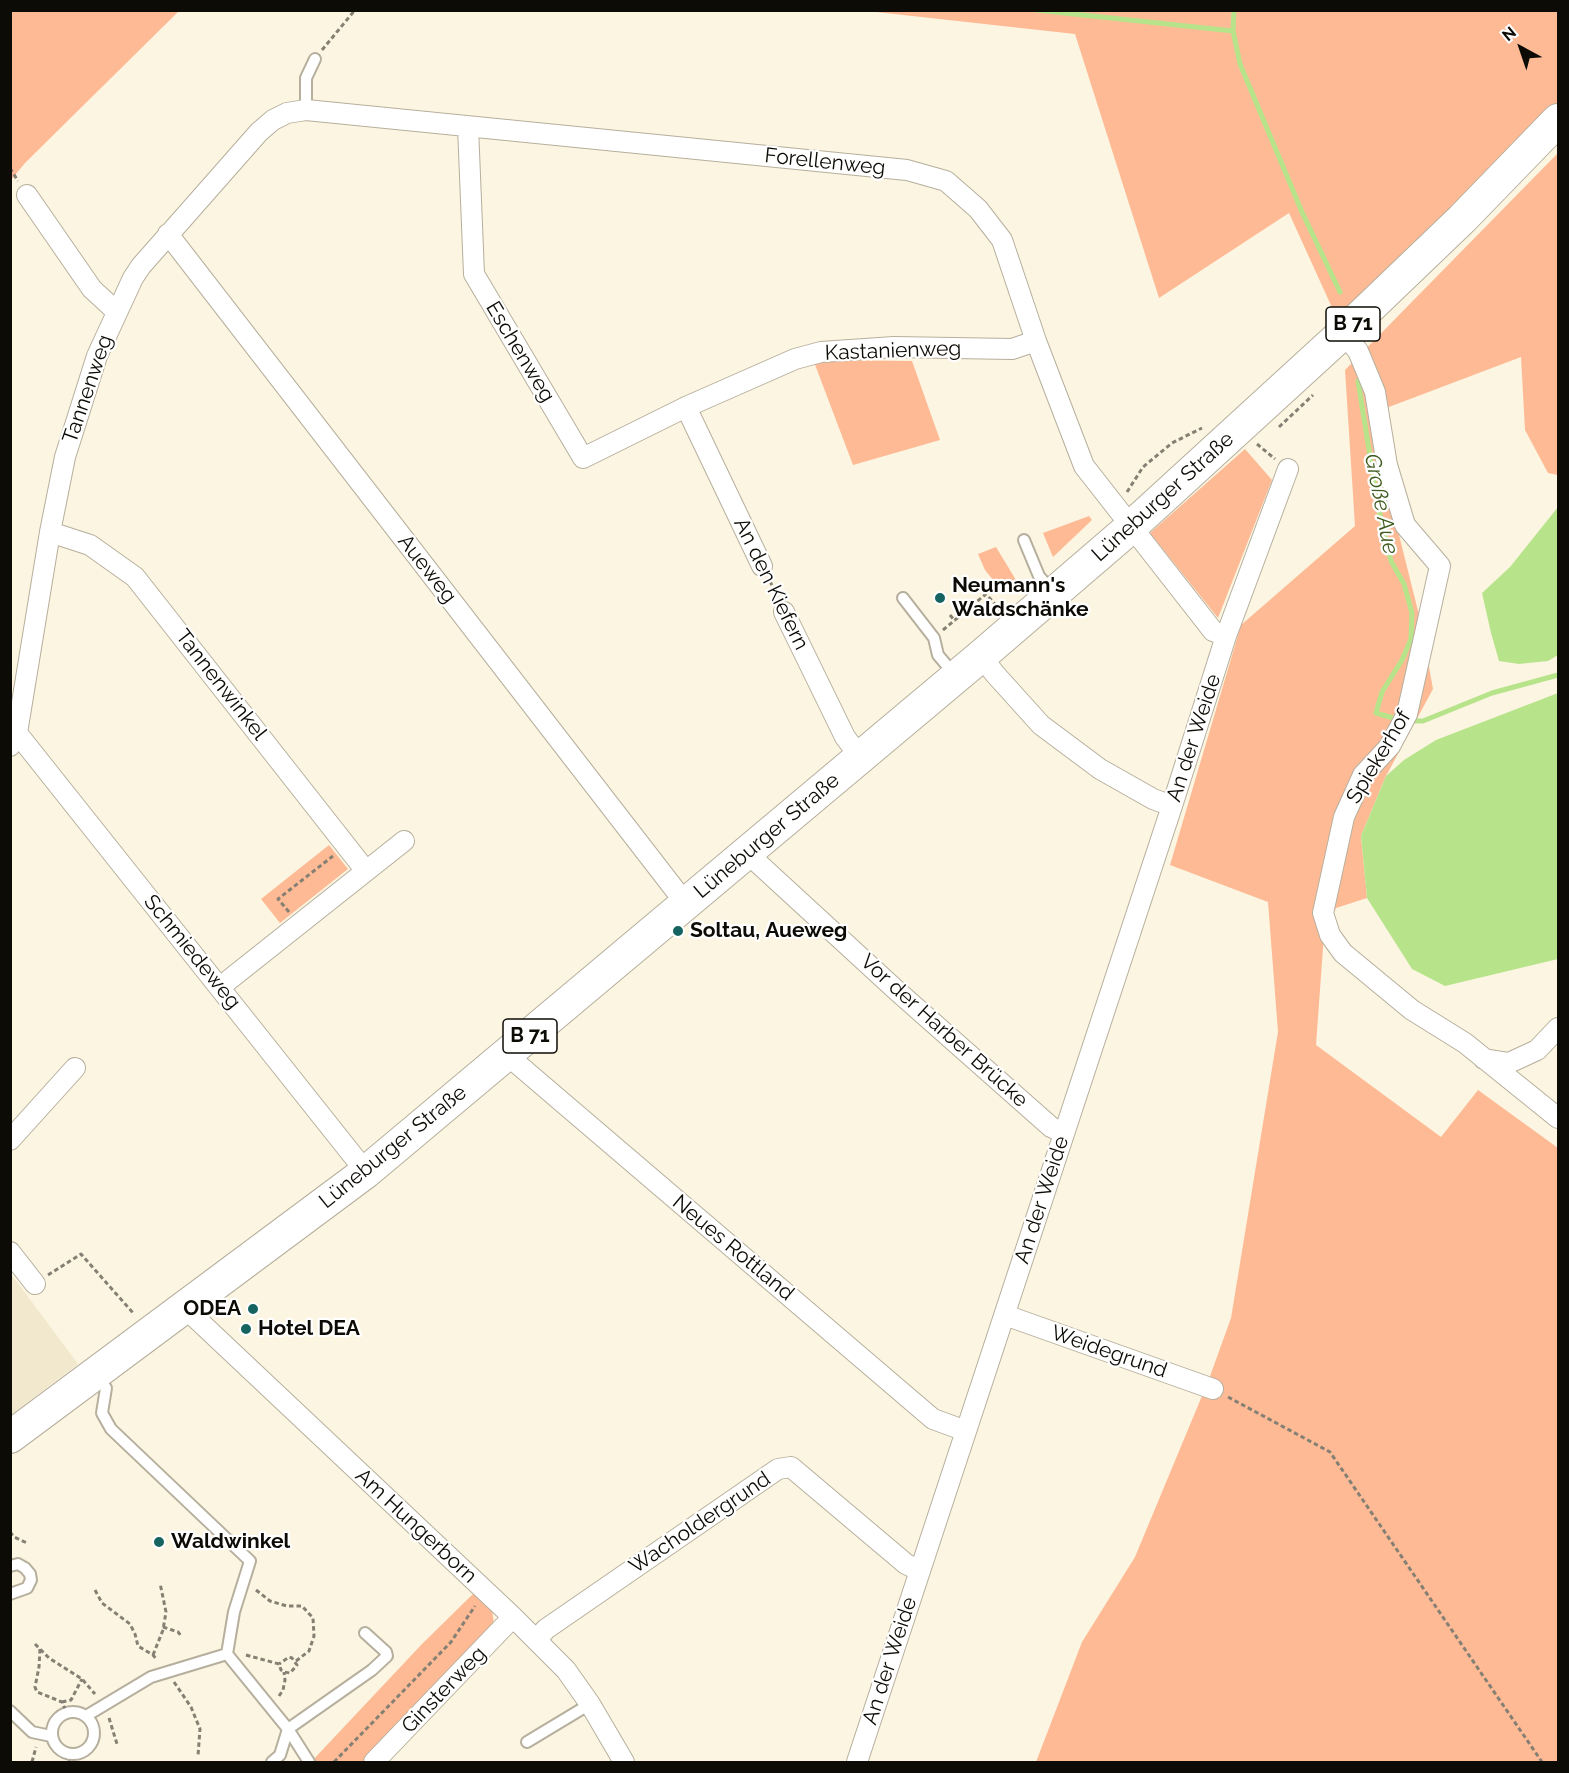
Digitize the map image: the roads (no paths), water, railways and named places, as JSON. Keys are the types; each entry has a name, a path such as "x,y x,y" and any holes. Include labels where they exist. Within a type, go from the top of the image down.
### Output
{"main road":[{"name":"Lüneburger Straße","path":"10,1437 366,1172 981,656 1054,593 1123,517 1343,333 1462,219 1558,120"}],"street":[{"name":"Forellenweg","path":"306,110 907,170 946,181 978,209 1002,240 1036,341 1084,466 1123,517"},
{"name":"Tannenweg","path":"14,740 50,532 73,429 97,356 117,312 141,266 259,132 273,120 287,113 306,110"},
{"name":"Eschenweg","path":"468,127 474,274 583,458 686,407"},
{"path":"27,195 92,289 117,312"},
{"name":"Aueweg","path":"168,234 686,904"},
{"name":"Spiekerhof","path":"1343,333 1358,351 1375,392 1387,465 1405,525 1440,566 1405,719 1390,746 1363,775 1344,818 1323,913 1330,935 1343,953 1412,1010 1465,1043 1558,1119"},
{"name":"Kastanienweg","path":"686,407 795,359 821,352 894,346 1012,349 1036,341"},
{"name":"An den Kiefern","path":"686,407 762,566"},
{"name":"An der Weide","path":"856,1762 1005,1315 1226,636 1288,469"},
{"path":"1123,517 1213,631 1226,636"},
{"name":"Tannenwinkel","path":"50,532 90,545 135,577 366,871"},
{"name":"An den Kiefern","path":"784,612 845,737 860,757"},
{"path":"981,656 1041,725 1100,769 1153,799 1172,806"},
{"name":"Schmiedeweg","path":"14,740 220,987 366,1172"},
{"path":"220,987 404,841"},
{"name":"Vor der Harber Brücke","path":"747,852 896,990 1052,1127 1064,1133"},
{"path":"1484,1059 1509,1063 1537,1050 1558,1028"},
{"name":"Neues Rottland","path":"507,1055 933,1419 966,1431"},
{"path":"10,1140 75,1068"},
{"path":"10,1252 35,1284"},
{"name":"Am Hungerborn","path":"185,1308 513,1617 566,1670 590,1704 623,1762"},
{"name":"Weidegrund","path":"1005,1315 1213,1389"},
{"name":"Wacholdergrund","path":"536,1640 546,1629 778,1469 791,1467 906,1564 920,1571"},
{"name":"Ginsterweg","path":"374,1762 513,1617"}],"lane":[{"path":"306,110 306,78 315,58"},
{"path":"1024,540 1039,576 1054,593"},
{"path":"903,598 934,638 938,656 956,677"},
{"path":"96,1374 106,1388 102,1413 111,1429 250,1562 234,1612 226,1654"},
{"path":"10,1566 18,1564 25,1568 31,1580 27,1588 10,1594"},
{"path":"272,1762 280,1755 288,1730 372,1670 387,1656 386,1652 365,1633"},
{"path":"86,1716 151,1677 226,1654"},
{"path":"226,1654 288,1730 309,1762"},
{"path":"527,1742 590,1704"},
{"path":"10,1711 32,1732 51,1736"},
{"path":"74,1712 86,1716 94,1729 92,1744 80,1754 67,1758 56,1747 51,1736 53,1724 62,1715 74,1712"}],"waterway":[{"path":"1036,10 1233,31"},
{"name":"Große Aue","path":"1234,10 1233,31 1240,64 1302,212 1340,292"},
{"name":"Große Aue","path":"1358,381 1378,506 1391,561 1404,584 1412,613 1411,639 1402,660 1382,692 1376,713 1400,720"},
{"name":"Große Aue","path":"1409,721 1423,721 1492,693 1558,675"}],"place":[{"name":"Neumann's Waldschänke","path":"940,598"},
{"name":"Soltau, Aueweg","path":"678,931"},
{"name":"ODEA","path":"253,1309"},
{"name":"Hotel DEA","path":"246,1329"},
{"name":"Waldwinkel","path":"159,1542"}]}
